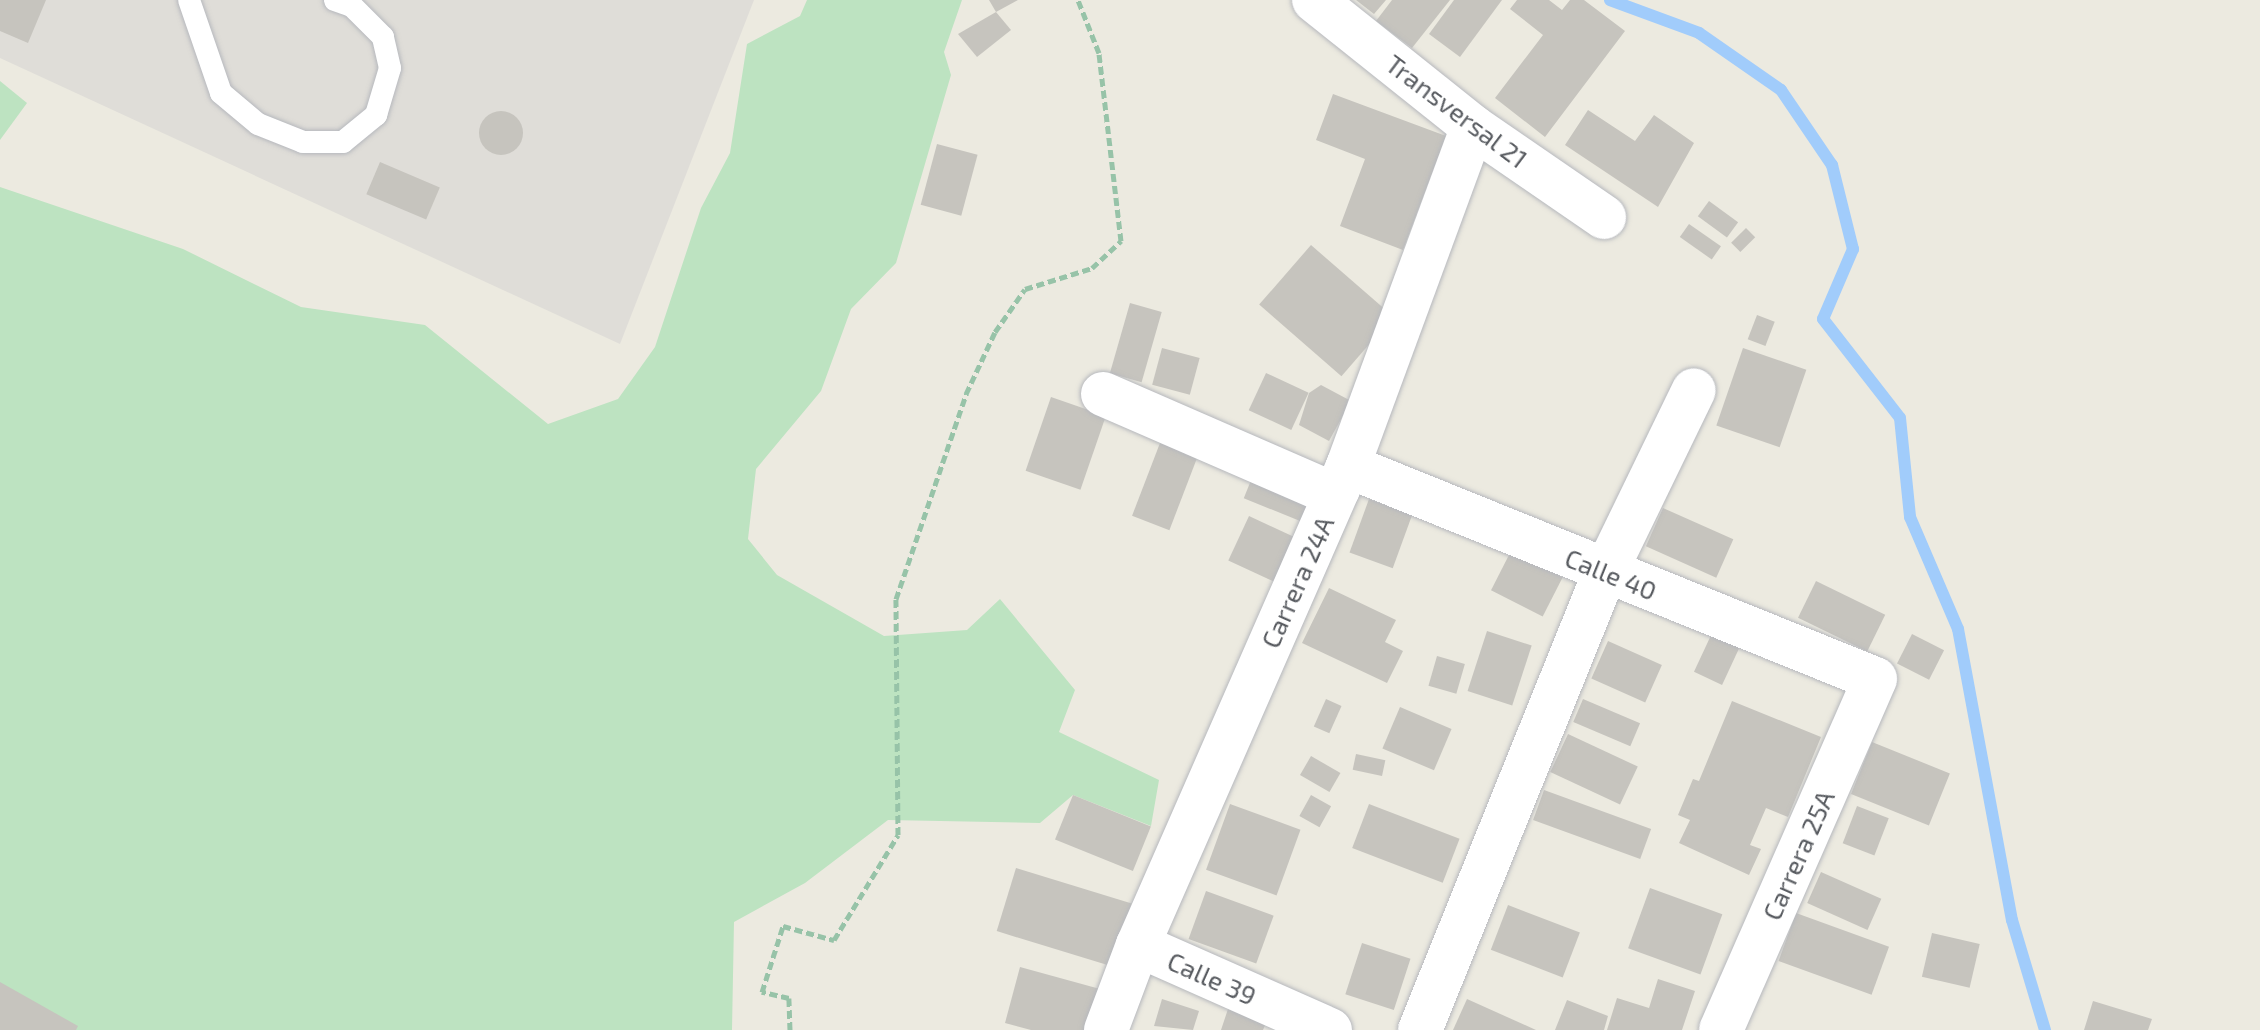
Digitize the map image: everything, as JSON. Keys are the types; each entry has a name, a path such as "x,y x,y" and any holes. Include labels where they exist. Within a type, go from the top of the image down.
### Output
{"street":[{"name":"Transversal 21","path":"1314,0 1473,127 1604,217"},
{"name":"Carrera 24A","path":"1106,1030 1138,945 1343,477 1473,127"},
{"path":"1420,1030 1605,573 1694,390"},
{"name":"Calle 40","path":"1103,394 1319,488 1343,477 1605,573 1875,679"},
{"name":"Carrera 25A","path":"1721,1030 1875,679"},
{"name":"Calle 39","path":"1138,945 1330,1030"}],"lane":[{"path":"189,0 221,93 258,124 292,137 343,142 376,115 390,68 383,37 352,6 335,0"}],"path":[{"path":"790,1030 789,998 762,992 783,926 834,940 898,835 896,599 966,394 995,332 1025,289 1092,268 1121,241 1099,53 1078,0"}],"shaded area":[{"path":"0,0 754,0 620,344 0,58"}],"green space":[{"path":"807,0 962,0 944,52 951,75 896,263 851,309 821,391 756,469 748,539 777,575 884,636 967,630 1000,599 1075,690 1059,732 1159,780 1151,826 1073,795 1040,823 888,820 805,883 734,922 732,1030 0,1030 0,187 183,249 301,307 425,325 548,424 618,399 655,347 701,208 730,153 747,44 800,16"},
{"path":"0,81 27,103 0,140"}],"building":[{"path":"0,0 46,0 28,43 0,31"},
{"path":"989,0 1018,0 996,12"},
{"path":"1356,0 1386,0 1374,14"},
{"path":"1392,0 1450,0 1412,48 1376,21"},
{"path":"1454,0 1502,0 1460,57 1429,34"},
{"path":"1517,0 1549,0 1562,10 1570,0 1584,0 1625,31 1545,137 1495,98 1543,35 1510,9"},
{"path":"996,12 1011,30 977,57 958,34"},
{"path":"1333,94 1446,136 1403,250 1340,226 1365,159 1316,140"},
{"path":"1588,110 1635,141 1654,115 1694,143 1658,207 1565,145"},
{"path":"501,111 517,117 523,133 517,149 501,155 485,149 479,133 485,117"},
{"path":"937,144 978,155 961,216 921,205"},
{"path":"380,162 440,187 426,220 366,194"},
{"path":"1709,201 1738,222 1727,238 1698,216"},
{"path":"1689,224 1721,246 1712,259 1680,237"},
{"path":"1746,228 1755,237 1740,252 1731,243"},
{"path":"1311,245 1393,317 1341,376 1259,305"},
{"path":"1130,303 1162,312 1142,382 1110,373"},
{"path":"1757,315 1775,322 1765,346 1748,339"},
{"path":"1162,348 1200,358 1190,395 1152,385"},
{"path":"1743,348 1806,370 1780,447 1716,426"},
{"path":"1266,373 1309,393 1291,430 1249,410"},
{"path":"1321,385 1351,401 1329,441 1299,425 1309,393"},
{"path":"1051,397 1106,416 1080,490 1026,471"},
{"path":"1160,443 1197,457 1169,530 1132,516"},
{"path":"1258,463 1319,488 1305,523 1244,498"},
{"path":"1369,499 1412,515 1393,568 1350,553"},
{"path":"1663,508 1733,539 1716,578 1646,546"},
{"path":"1249,516 1303,541 1283,586 1228,560"},
{"path":"1511,551 1563,577 1543,617 1491,590"},
{"path":"1816,581 1885,615 1867,652 1798,618"},
{"path":"1329,588 1396,620 1385,642 1403,651 1387,683 1302,643"},
{"path":"1487,631 1532,646 1512,705 1468,691"},
{"path":"1713,631 1741,644 1722,685 1694,672"},
{"path":"1912,634 1944,650 1929,680 1897,663"},
{"path":"1608,641 1662,665 1645,702 1591,678"},
{"path":"1437,656 1465,664 1456,694 1428,686"},
{"path":"1326,699 1342,706 1329,733 1314,726"},
{"path":"1583,699 1640,723 1630,746 1573,722"},
{"path":"1732,701 1821,737 1788,817 1766,808 1750,845 1761,849 1749,875 1679,843 1690,820 1678,815 1693,779 1699,781"},
{"path":"1400,707 1452,729 1434,770 1382,748"},
{"path":"1568,734 1638,767 1620,805 1550,772"},
{"path":"1872,742 1950,773 1929,825 1851,794"},
{"path":"1356,754 1385,760 1382,776 1353,770"},
{"path":"1311,756 1340,773 1329,792 1300,775"},
{"path":"1544,790 1651,829 1640,859 1533,820"},
{"path":"1073,795 1151,826 1133,871 1055,840"},
{"path":"1311,795 1331,806 1319,827 1299,816"},
{"path":"1230,804 1300,830 1277,895 1206,870"},
{"path":"1369,804 1460,839 1443,883 1352,848"},
{"path":"1857,806 1889,818 1874,856 1843,843"},
{"path":"1016,868 1132,903 1112,966 997,931"},
{"path":"1821,872 1881,899 1867,930 1807,903"},
{"path":"1650,888 1722,914 1700,974 1628,948"},
{"path":"1206,891 1274,916 1256,964 1189,939"},
{"path":"1508,905 1580,933 1563,977 1491,950"},
{"path":"1796,913 1889,947 1872,995 1779,961"},
{"path":"1932,933 1980,944 1970,988 1922,977"},
{"path":"1362,943 1411,959 1394,1010 1345,994"},
{"path":"1020,967 1100,989 1089,1030 1031,1030 1005,1023"},
{"path":"1658,979 1695,991 1682,1030 1607,1030 1617,998 1649,1008"},
{"path":"0,982 78,1026 76,1030 0,1030"},
{"path":"1162,999 1199,1011 1193,1030 1154,1026"},
{"path":"1467,999 1536,1030 1453,1030"},
{"path":"1567,1000 1608,1016 1604,1030 1555,1030"},
{"path":"2093,1001 2152,1019 2148,1030 2084,1030"},
{"path":"1228,1009 1266,1023 1263,1030 1221,1030"}],"waterway":[{"path":"1610,0 1699,33 1781,90 1832,165 1853,249 1823,319 1900,418 1910,517 1958,629 2012,920 2045,1030"}]}
